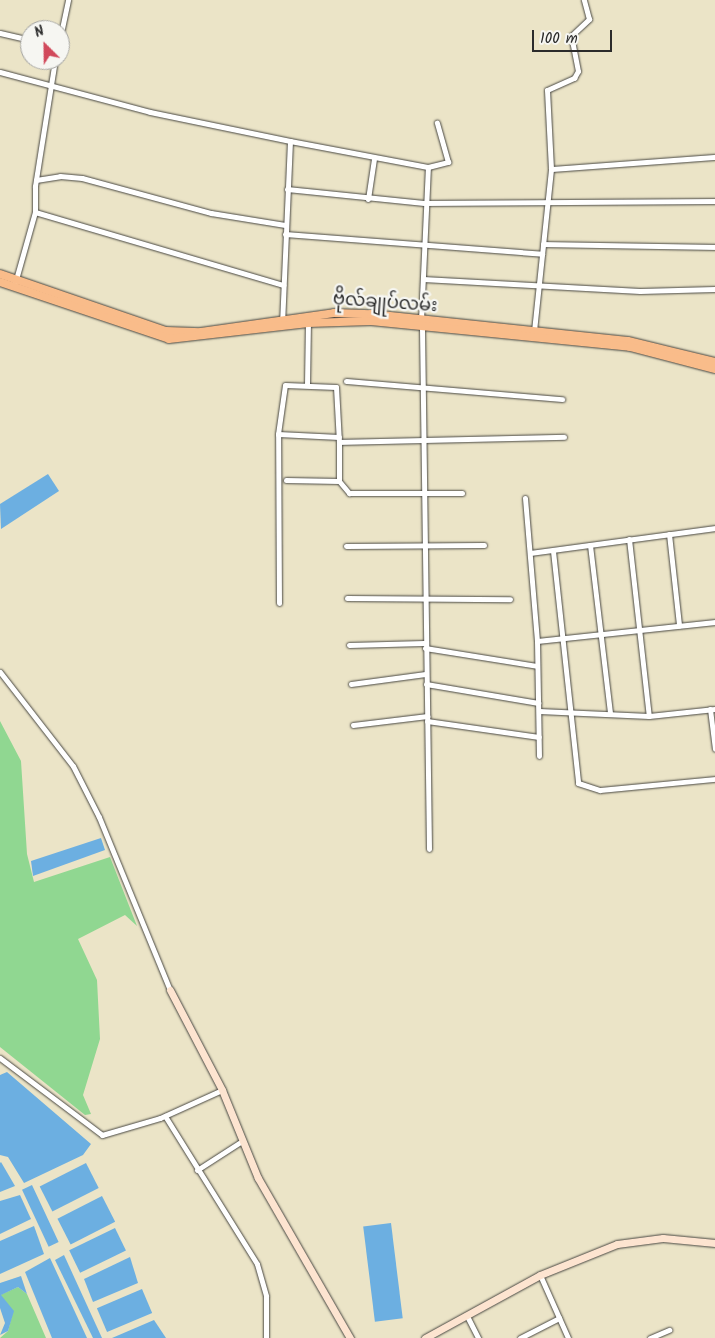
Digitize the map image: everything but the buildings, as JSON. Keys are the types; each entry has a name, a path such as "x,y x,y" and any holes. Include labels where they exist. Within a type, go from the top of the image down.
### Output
{"main road":[{"name":"ဗိုလ်ချုပ်လမ်း","path":"0,274 15,285"},
{"name":"ဗိုလ်ချုပ်လမ်း","path":"0,282 166,332 201,332 282,323 334,313 630,347 715,369"},
{"name":"ဗိုလ်ချုပ်လမ်း","path":"282,323 371,321 534,331 628,341 715,362"}],"street":[{"path":"64,20 68,0"},
{"path":"534,331 551,168 547,90 574,78 578,71 571,36 589,19 584,0"},
{"path":"0,33 20,38"},
{"path":"15,285 35,212 36,180 53,70"},
{"path":"0,72 50,83 150,112 374,159 428,167 448,162 437,123"},
{"path":"282,323 290,140"},
{"path":"551,168 715,157"},
{"path":"368,199 374,159"},
{"path":"428,167 422,324 421,494 429,848"},
{"path":"36,180 60,176 82,178 202,211 285,226"},
{"path":"287,189 368,199 426,203 548,200 715,201"},
{"path":"35,212 283,285"},
{"path":"285,234 542,254"},
{"path":"543,244 715,247"},
{"path":"423,279 640,291 715,289"},
{"path":"307,385 308,323"},
{"path":"346,381 562,399"},
{"path":"279,603 278,434 283,387 307,385 336,387 339,481 349,493 462,493"},
{"path":"278,434 339,439 421,441 564,437"},
{"path":"286,480 339,481"},
{"path":"524,498 536,641 539,756"},
{"path":"530,553 715,528"},
{"path":"669,534 679,624"},
{"path":"629,539 649,716"},
{"path":"346,546 484,545"},
{"path":"590,545 610,713"},
{"path":"553,551 578,783 600,790 715,779"},
{"path":"347,598 510,599"},
{"path":"536,641 640,628 715,622"},
{"path":"349,645 425,645 537,666"},
{"path":"0,672 73,766 99,817 170,990 222,1090 242,1141 350,1338"},
{"path":"351,684 425,674"},
{"path":"426,684 538,703"},
{"path":"538,710 569,710 649,716 713,709 715,749"},
{"path":"353,725 427,719 539,737"},
{"path":"0,1058 102,1135 165,1116 222,1090"},
{"path":"0,1068 8,1064"},
{"path":"165,1116 257,1264 266,1296 266,1338"},
{"path":"197,1170 242,1141"},
{"path":"425,1338 540,1275 628,1241 663,1238 715,1243"},
{"path":"540,1275 568,1338"},
{"path":"467,1316 478,1338"},
{"path":"520,1338 559,1318"},
{"path":"650,1338 669,1330"}],"green space":[{"path":"0,721 21,761 27,854 34,882 110,857 137,926 125,915 78,939 97,980 100,1039 83,1095 91,1114 85,1115 0,1047"},
{"path":"18,1287 27,1294 46,1338 0,1338 8,1331 13,1312 0,1295"}],"water":[{"path":"48,474 59,491 1,529 0,504"},
{"path":"101,838 105,850 33,876 31,861"},
{"path":"7,1072 91,1144 83,1155 24,1183 8,1157 0,1155 0,1075"},
{"path":"0,1163 15,1186 0,1192"},
{"path":"86,1163 99,1188 52,1212 40,1187"},
{"path":"32,1185 59,1242 49,1247 22,1190"},
{"path":"20,1195 31,1219 0,1234 0,1201"},
{"path":"102,1196 115,1222 71,1245 57,1219"},
{"path":"391,1223 403,1318 375,1322 363,1226"},
{"path":"34,1226 44,1254 0,1274 0,1241"},
{"path":"115,1228 126,1250 80,1273 69,1250"},
{"path":"64,1255 102,1338 93,1338 55,1260"},
{"path":"130,1257 138,1283 93,1302 84,1279"},
{"path":"50,1258 87,1338 52,1338 25,1272"},
{"path":"21,1276 27,1294 18,1287 1,1295 14,1311 8,1331 0,1335 5,1323 0,1308 0,1283"},
{"path":"142,1289 152,1313 107,1332 97,1308"},
{"path":"154,1320 166,1338 112,1338"}]}
